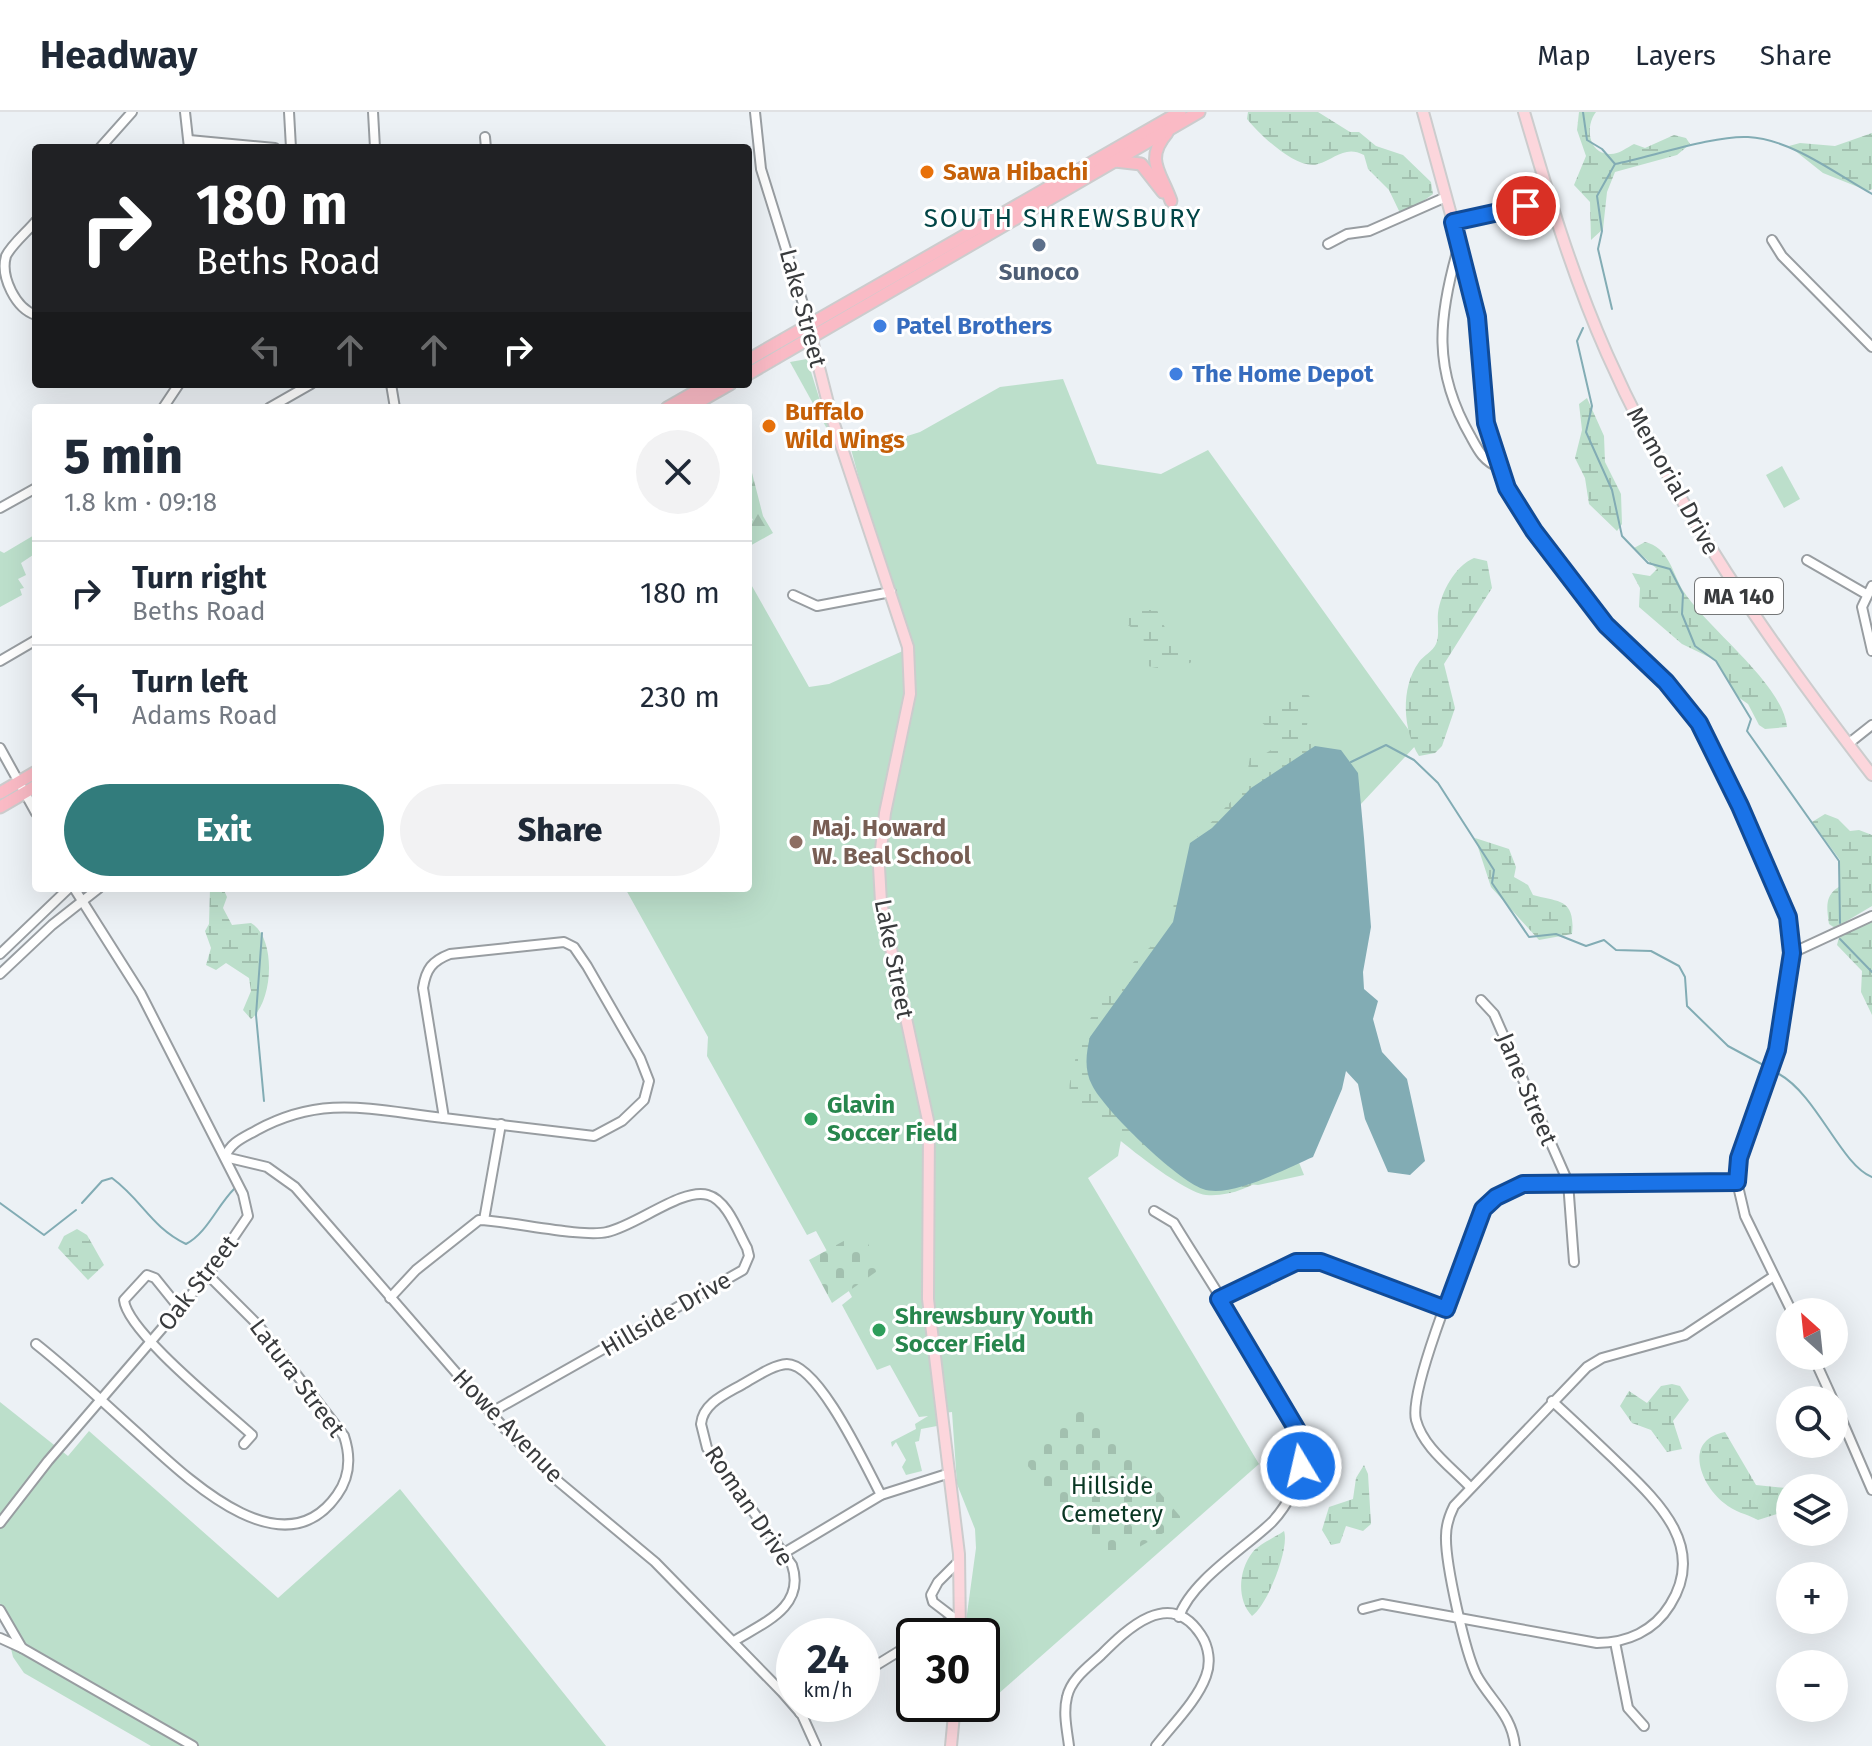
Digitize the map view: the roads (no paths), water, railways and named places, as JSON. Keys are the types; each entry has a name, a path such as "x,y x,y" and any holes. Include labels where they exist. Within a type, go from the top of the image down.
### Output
{"highway":[{"path":"1151,129 1161,112"},
{"path":"752,358 1180,112"},
{"path":"752,372 1199,112"},
{"path":"1110,162 1141,164 1171,201 1154,154 1172,128"},
{"path":"674,404 702,388"},
{"path":"695,404 723,388"},
{"path":"0,793 27,787"},
{"path":"0,807 27,787"}],"main road":[{"path":"1423,112 1453,222 1550,200"},
{"name":"MA 140","path":"1524,112 1550,200"},
{"name":"Memorial Drive","path":"1550,200 1606,351 1681,500 1773,645 1872,775"},
{"name":"Lake Street","path":"809,323 831,415 908,644 911,678 879,867 881,902 929,1125 928,1299 959,1561 957,1616"},
{"path":"951,1746 953,1722"}],"street":[{"path":"104,144 132,112"},
{"path":"185,112 189,144"},
{"path":"289,112 291,144"},
{"path":"373,112 375,144"},
{"name":"Lake Street","path":"755,112 759,160 809,323"},
{"path":"485,137 486,144"},
{"path":"752,163 759,160"},
{"path":"1328,244 1347,234 1369,231 1446,197"},
{"path":"1453,222 1477,317 1484,412 1499,467 1526,519 1577,589 1617,638 1673,688 1699,723 1779,891 1788,917 1792,953 1777,1050 1739,1158 1737,1182 1745,1216 1785,1298"},
{"path":"32,226 7,255 4,264 7,282 18,304 32,313"},
{"path":"1772,240 1782,256 1872,347"},
{"path":"1459,245 1443,317 1442,362 1462,421 1486,460 1499,467"},
{"path":"276,404 304,388"},
{"path":"0,508 32,490"},
{"path":"1807,560 1866,594"},
{"path":"1872,586 1866,594 1862,614 1872,651"},
{"path":"793,595 817,606 891,592"},
{"path":"0,661 32,642"},
{"path":"1848,744 1872,725"},
{"path":"0,748 27,787"},
{"path":"0,954 68,892"},
{"name":"Oak Street","path":"0,1523 208,1275 248,1216 243,1194 141,994 75,892"},
{"path":"0,974 45,931 94,892"},
{"path":"1792,953 1872,916"},
{"path":"225,1157 230,1145 286,1115 305,1109 340,1107 594,1136 622,1121 644,1100 649,1081 640,1058 574,947 564,942 450,954 437,958 425,971 423,988 444,1118"},
{"name":"Jane Street","path":"1481,1000 1494,1014 1568,1182 1574,1262"},
{"path":"390,1298 416,1270 472,1224 484,1220 501,1124"},
{"name":"Howe Avenue","path":"225,1157 267,1167 286,1178 532,1458 655,1562 776,1687"},
{"path":"1470,1487 1430,1447 1416,1419 1415,1391 1483,1209 1496,1197 1523,1184 1737,1182"},
{"name":"Hillside Drive","path":"484,1220 603,1234 635,1224 684,1196 704,1193 720,1203 749,1256 743,1270 734,1278 490,1413"},
{"path":"1154,1211 1174,1223 1297,1430 1301,1469 1281,1511 1203,1584 1186,1603 1179,1617"},
{"path":"1219,1299 1296,1262 1321,1262 1446,1309"},
{"path":"180,1309 155,1278 147,1275 139,1279 126,1295 124,1304 151,1342 252,1435 244,1444"},
{"name":"Latura Street","path":"36,1344 202,1492 248,1515 272,1522 296,1523 314,1516 333,1501 344,1483 349,1463 340,1430 256,1322 208,1275"},
{"path":"1515,1746 1506,1715 1473,1667 1446,1532 1450,1513 1470,1487 1552,1401 1594,1362 1685,1335 1774,1276"},
{"name":"Roman Drive","path":"734,1641 782,1611 791,1601 795,1576 784,1553 704,1440 702,1417 720,1397 777,1366 801,1367 821,1389 881,1495"},
{"path":"1363,1609 1382,1604 1588,1642 1615,1642 1641,1633 1668,1610 1682,1577 1680,1541 1656,1500 1552,1401"},
{"path":"1848,1434 1872,1490"},
{"path":"784,1553 881,1495 950,1473"},
{"path":"954,1618 957,1616 933,1602 931,1595 938,1582 959,1561"},
{"path":"0,1610 22,1648"},
{"path":"1069,1746 1066,1701 1077,1678 1139,1620 1163,1614 1179,1617 1203,1638 1208,1654 1208,1670 1202,1685 1156,1746"},
{"path":"0,1638 193,1746"},
{"path":"1615,1642 1628,1708 1644,1726"},
{"name":"Howe Avenue","path":"804,1722 816,1746"}],"water":[{"path":"1315,746 1341,750 1358,773 1371,927 1363,972 1364,989 1378,1001 1373,1019 1382,1052 1407,1079 1425,1161 1410,1175 1388,1172 1365,1119 1358,1084 1346,1071 1342,1089 1313,1157 1243,1186 1228,1190 1203,1189 1160,1159 1099,1096 1089,1079 1087,1067 1090,1037 1173,922 1190,843 1212,828 1251,788"}],"waterway":[{"path":"1583,112 1587,140 1602,149 1615,164 1597,196 1602,231 1598,249 1612,309"},
{"path":"1615,164 1701,143 1748,137 1764,139 1797,151 1872,194"},
{"path":"1583,328 1577,341 1592,406 1586,432 1612,490 1622,536 1648,563 1670,569 1683,594 1682,614 1695,646 1716,661 1751,719 1747,731 1839,861 1840,923"},
{"path":"1351,762 1386,745 1414,760 1438,783 1494,870 1492,883 1529,937 1556,934 1586,946 1604,940 1616,950 1651,951 1679,966 1685,977 1687,1006 1728,1046 1767,1067"},
{"path":"262,933 256,1015 264,1101"},
{"path":"1840,939 1872,972"},
{"path":"1779,1074 1805,1097 1850,1159 1872,1177"},
{"path":"82,1203 102,1181 112,1178 155,1221 186,1244 200,1233 234,1189"},
{"path":"0,1203 44,1235 76,1210"}],"place":[{"name":"Sawa Hibachi","path":"927,172"},
{"name":"Sunoco","path":"1039,245"},
{"name":"Patel Brothers","path":"880,326"},
{"name":"The Home Depot","path":"1176,374"},
{"name":"Buffalo Wild Wings","path":"769,426"},
{"name":"Maj. Howard W. Beal School","path":"796,842"},
{"name":"Glavin Soccer Field","path":"811,1119"},
{"name":"Shrewsbury Youth Soccer Field","path":"879,1330"}],"district":[{"name":"SOUTH SHREWSBURY","path":"1063,218"}],"park label":[{"name":"Hillside Cemetery","path":"1112,1500"}]}
